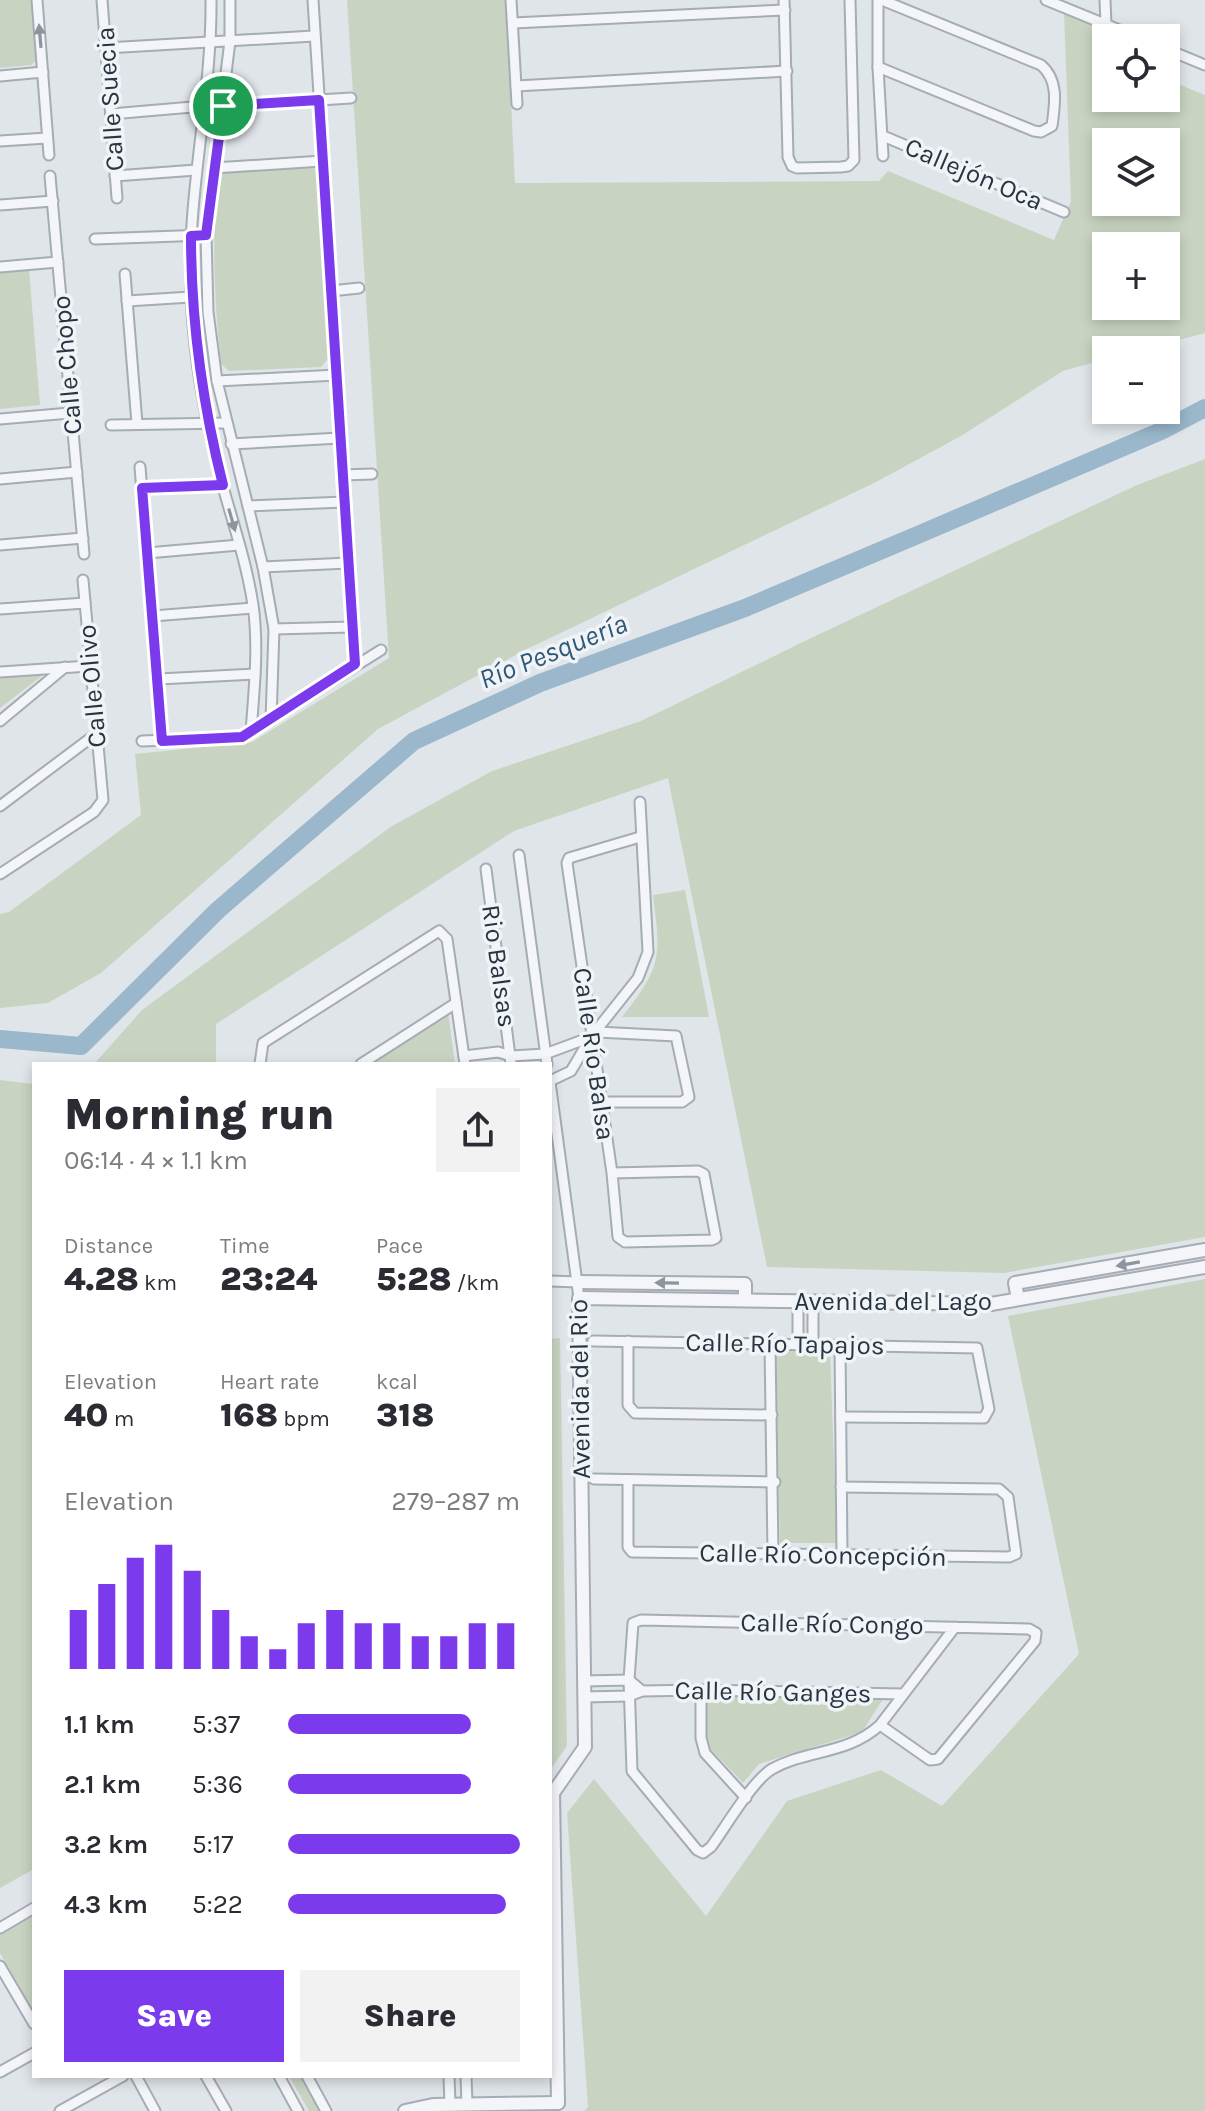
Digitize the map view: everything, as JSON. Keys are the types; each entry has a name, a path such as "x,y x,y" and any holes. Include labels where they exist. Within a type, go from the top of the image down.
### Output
{"street":[{"path":"37,0 49,155"},
{"name":"Calle Suecia","path":"102,0 117,198"},
{"path":"211,0 212,42 191,236 191,297 207,423 253,608 255,674 251,732"},
{"path":"230,0 230,41 206,235 208,312 217,381 263,567 274,629 271,720"},
{"path":"313,0 355,664"},
{"path":"511,0 517,104"},
{"path":"513,23 653,18 784,5 788,157 792,166 797,168 841,167 852,163 855,155 850,0"},
{"path":"878,67 1041,132 1052,126 1054,88 1046,69 880,0 878,67 883,156"},
{"path":"1046,0 1106,24 1105,0"},
{"path":"106,48 314,36"},
{"path":"1180,55 1205,65"},
{"path":"516,86 787,71"},
{"path":"0,76 43,72"},
{"path":"223,106 351,98"},
{"path":"111,114 204,106"},
{"name":"Callejón Oca","path":"883,136 1064,212"},
{"path":"0,141 47,138"},
{"path":"214,168 322,161"},
{"path":"115,176 196,170"},
{"name":"Calle Chopo","path":"50,176 84,554"},
{"path":"0,205 53,201"},
{"path":"95,239 206,235"},
{"path":"0,267 58,262"},
{"path":"125,274 137,424"},
{"path":"331,291 359,288"},
{"path":"127,301 191,297"},
{"path":"217,381 337,375"},
{"path":"0,419 70,413"},
{"path":"111,425 226,423"},
{"path":"231,444 340,438"},
{"path":"140,467 162,741"},
{"path":"0,479 77,472"},
{"path":"343,475 372,474"},
{"path":"142,488 223,485"},
{"path":"248,506 344,502"},
{"path":"0,545 83,538"},
{"path":"147,553 239,545"},
{"path":"263,567 348,563"},
{"name":"Calle Olivo","path":"0,874 94,812 104,791 89,666 83,580"},
{"path":"0,609 85,603"},
{"path":"153,616 253,608"},
{"path":"274,629 351,627"},
{"path":"142,741 242,737 381,650"},
{"path":"0,672 89,666"},
{"path":"0,721 65,667"},
{"path":"159,679 255,674"},
{"path":"0,806 96,734"},
{"path":"552,1080 571,1071 594,1034 638,978 648,952 640,802"},
{"name":"Calle Río Balsa","path":"612,1173 702,1172 706,1177 716,1236 712,1240 621,1241 618,1237 594,1034 567,866 569,858 640,837"},
{"path":"519,855 546,1059"},
{"name":"Rio Balsas","path":"486,869 511,1060"},
{"path":"260,1062 263,1043 439,931 447,939 464,1060 498,1052 511,1060 546,1059 594,1034 676,1036 688,1100 602,1102"},
{"path":"364,1062 456,1003"},
{"name":"Avenida del Rio","path":"552,1095 579,1298 585,1747 553,1793 553,2107"},
{"name":"Avenida del Lago","path":"1018,1299 1015,1283 1205,1250"},
{"path":"1164,1257 1166,1273"},
{"name":"Avenida del Lago","path":"579,1298 991,1304 1205,1267"},
{"path":"552,1281 745,1284 745,1300"},
{"path":"798,1301 798,1344"},
{"path":"813,1301 813,1345"},
{"name":"Calle Río Tapajos","path":"593,1341 977,1348 988,1414 977,1419 841,1417"},
{"path":"628,1341 630,1410 640,1414 772,1415"},
{"path":"770,1344 773,1554"},
{"path":"840,1345 842,1554"},
{"path":"594,1479 774,1482"},
{"name":"Calle Río Concepción","path":"628,1480 629,1551 1009,1557 1016,1554 1008,1497 1004,1492 994,1489 841,1487"},
{"name":"Calle Río Congo","path":"629,1680 631,1627 641,1620 1029,1629 1036,1633 1035,1641 935,1760 930,1760 880,1725"},
{"path":"584,1681 629,1680 632,1771 697,1850 703,1853 711,1847 770,1770 855,1743 880,1725 955,1627"},
{"name":"Calle Río Ganges","path":"629,1680 642,1691"},
{"path":"701,1690 701,1738 705,1753 746,1798"},
{"name":"Calle Río Ganges","path":"584,1697 629,1696 642,1691 701,1690 903,1694"},
{"path":"0,1928 32,1909"},
{"path":"0,1966 32,2021"},
{"path":"0,2072 32,2054"},
{"path":"60,2111 119,2078"},
{"path":"137,2078 155,2111"},
{"path":"207,2078 226,2111"},
{"path":"280,2078 298,2111"},
{"path":"308,2078 326,2111"},
{"path":"450,2078 458,2106"},
{"path":"458,2106 465,2078"},
{"path":"81,2099 87,2111"},
{"path":"405,2111 433,2105 553,2107"}],"green space":[{"path":"0,0 32,0 38,59 31,65 0,68"},
{"path":"347,0 506,0 515,183 879,181 888,171 1054,240 1071,201 1064,13 1092,24 1092,112 1180,112 1180,85 1205,95 1205,333 1180,340 1180,336 1092,336 1092,363 1063,371 961,436 876,482 525,650 378,729 101,973 48,1003 0,1008 0,914 9,912 141,815 135,754 252,742 389,658"},
{"path":"311,165 318,172 329,358 321,367 229,371 221,364 217,317 214,248 217,177 227,172"},
{"path":"29,269 40,405 0,409 0,271"},
{"path":"1205,459 1205,1237 1004,1273 767,1267 668,778 514,831 216,1024 216,1062 96,1062 142,1010 392,826 492,771 641,721 1137,485"},
{"path":"43,675 0,708 0,677"},
{"path":"685,890 709,1017 622,1017 645,985 656,960 653,895"},
{"path":"448,1011 455,1062 375,1062"},
{"path":"0,1080 32,1084 32,1870 0,1888"},
{"path":"1205,1279 1205,2111 584,2111 588,2107 567,1813 594,1779 706,1916 787,1801 881,1770 942,1806 1079,1654 1008,1316"},
{"path":"560,1338 567,1746 552,1767 552,1339"},
{"path":"775,1351 830,1351 837,1543 780,1543"},
{"path":"706,1695 883,1699 862,1732 759,1764 743,1783 707,1745"},
{"path":"32,1914 32,2009 0,1953 0,1932"},
{"path":"290,2078 304,2078 323,2111 309,2111"}],"waterway":[{"name":"Río Pesquería","path":"0,1039 81,1046 218,910 414,741 540,683 745,608 1161,431 1205,408"}],"route":[{"path":"319,100 355,664 242,737 162,741 142,488 223,485 202,394 191,297 191,236 206,235 223,106 319,100"}]}
